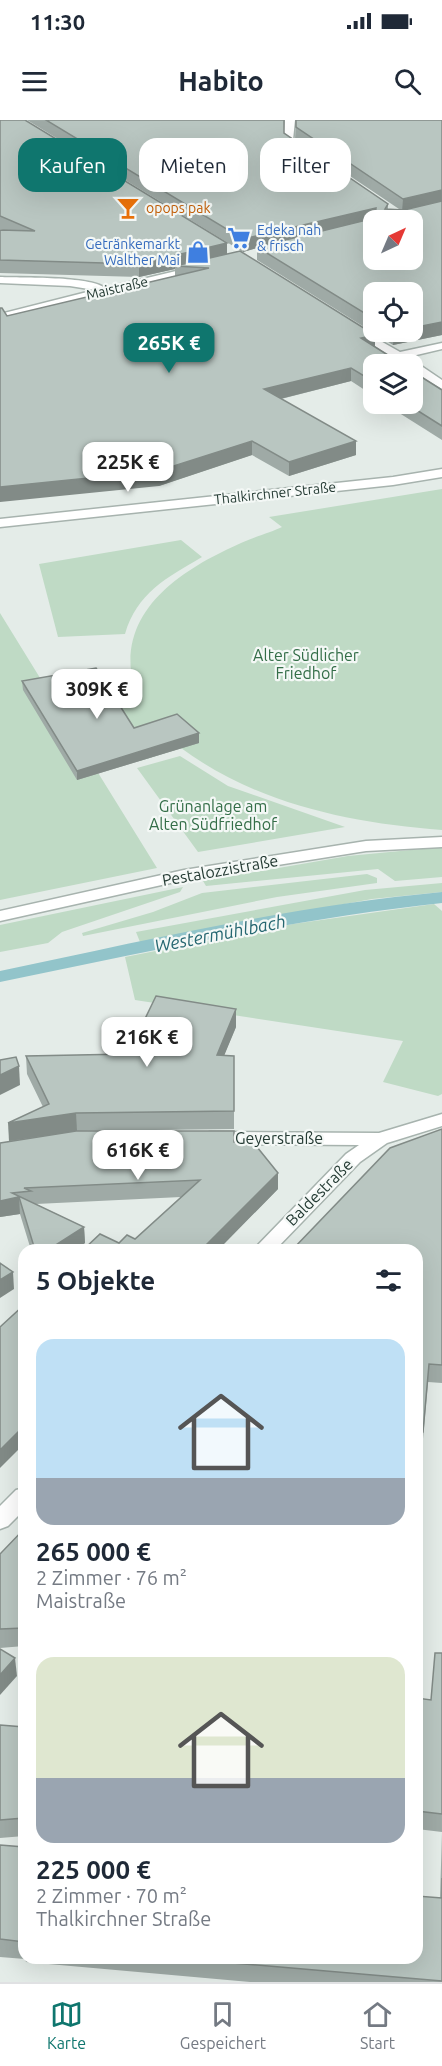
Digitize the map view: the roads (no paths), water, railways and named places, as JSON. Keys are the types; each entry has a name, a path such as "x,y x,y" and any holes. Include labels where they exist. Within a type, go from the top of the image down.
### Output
{"street":[{"path":"288,138 290,120"},
{"name":"Maistraße","path":"0,317 208,266"},
{"path":"0,280 70,283 108,290"},
{"path":"340,319 394,354"},
{"path":"406,354 442,346"},
{"path":"423,372 442,385"},
{"name":"Thalkirchner Straße","path":"0,524 393,481 442,473"},
{"name":"Pestalozzistraße","path":"0,916 184,875 366,846 442,842"},
{"path":"380,1139 442,1120"},
{"name":"Geyerstraße","path":"190,1138 380,1139"},
{"name":"Baldestraße","path":"269,1244 353,1158 380,1139"},
{"path":"0,1520 18,1502"}],"water":[{"name":"Westermühlbach","path":"442,892 442,903 275,927 0,982 0,971 165,936 331,906"}],"place":[{"name":"opops pak","path":"128,208"},
{"name":"Edeka nah & frisch","path":"239,238"},
{"name":"Getränkemarkt Walther Mai","path":"198,252"}],"park label":[{"name":"Alter Südlicher Friedhof","path":"306,664"},
{"name":"Grünanlage am Alten Südfriedhof","path":"213,815"}]}
